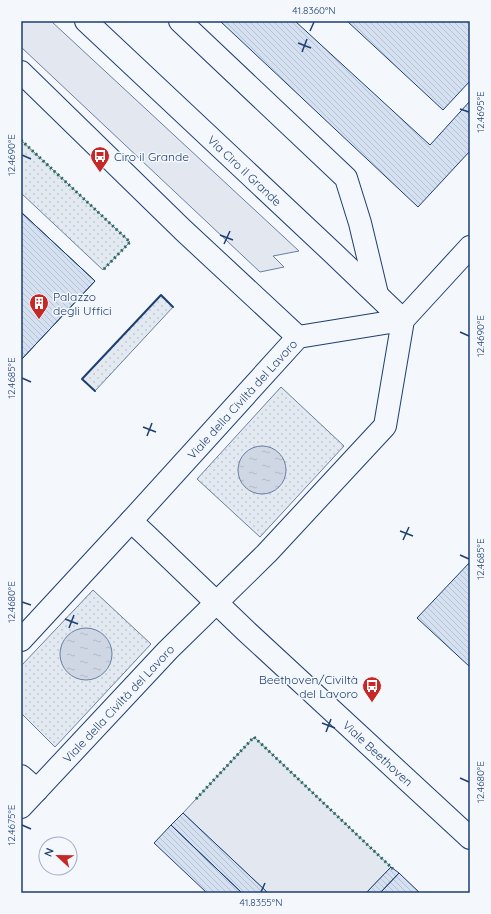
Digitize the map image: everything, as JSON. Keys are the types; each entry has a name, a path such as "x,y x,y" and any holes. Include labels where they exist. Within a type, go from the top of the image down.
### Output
{"street":[{"name":"Via Ciro il Grande","path":"86,21 403,320"},
{"path":"180,21 346,178 360,223 377,294"},
{"path":"21,72 183,230 298,337"},
{"path":"403,320 470,247"},
{"name":"Viale della Civiltà del Lavoro","path":"21,640 298,337 403,320 385,426 267,553 29,783 21,807"},
{"path":"131,521 216,602"},
{"name":"Viale Beethoven","path":"216,602 470,838"}],"shaded area":[{"path":"21,21 51,21 299,251 273,256 284,267 260,272 21,47"},
{"path":"21,140 130,242 103,270 21,193"},
{"path":"161,295 173,307 95,391 82,379"},
{"path":"281,387 344,446 260,537 197,479"},
{"path":"93,590 151,644 55,747 21,713 21,666"},
{"path":"254,737 391,867 366,893 268,893 183,813"}],"water":[{"path":"257,446 267,446 276,450 282,456 285,461 285,479 276,490 267,494 257,494 248,490 242,484 238,475 238,465 242,456 248,450"},
{"path":"86,628 96,630 104,636 110,644 112,654 110,664 104,672 96,678 86,680 76,678 68,672 62,664 60,654 62,644 68,636 76,630"}],"building":[{"path":"220,21 295,21 430,145 470,101 470,151 418,207"},
{"path":"347,21 470,21 470,81 443,110"},
{"name":"Palazzo degli Uffici","path":"21,212 95,281 21,360"},
{"name":"Palazzo degli Uffici","path":"21,212 95,281 21,360"},
{"path":"470,562 470,667 417,618"},
{"path":"183,813 268,893 242,893 171,825"},
{"path":"171,825 242,893 207,893 154,843"},
{"path":"391,867 399,873 380,893 366,893"},
{"path":"399,873 420,893 380,893"}],"hedge":[{"path":"21,140 130,242 103,270"},
{"path":"196,799 254,737 393,869"}],"wall":[{"path":"95,391 82,379 161,295 173,307"}],"place":[{"name":"Ciro il Grande","path":"100,173"},
{"name":"Palazzo degli Uffici","path":"39,320"},
{"name":"Beethoven/Civiltà del Lavoro","path":"372,703"}]}
